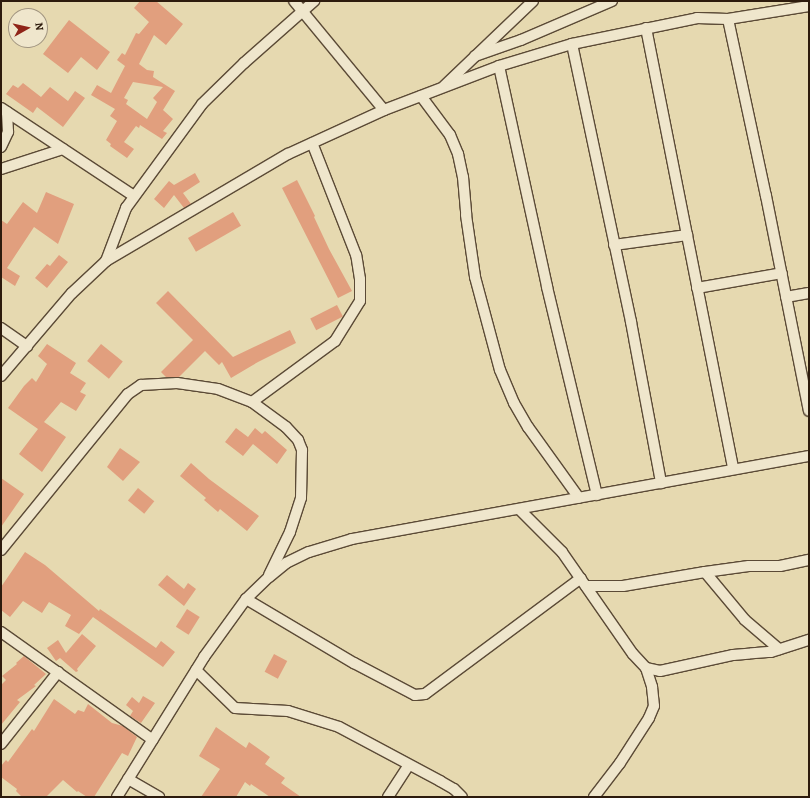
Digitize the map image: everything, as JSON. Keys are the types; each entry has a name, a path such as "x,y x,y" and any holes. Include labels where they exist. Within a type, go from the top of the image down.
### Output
{"street":[{"path":"294,1 384,110"},
{"path":"106,261 126,208 202,104 244,63 302,10 314,1"},
{"path":"442,88 533,1"},
{"path":"475,56 521,40 612,1"},
{"path":"1,376 72,293 106,261 288,154 384,110 499,66 572,44 697,18 728,19 809,6"},
{"path":"728,19 786,297 805,372 809,411"},
{"path":"646,28 733,469"},
{"path":"572,44 614,245 661,483"},
{"path":"499,66 547,287 597,495"},
{"path":"421,96 450,135 458,154 463,178 466,215 475,277 500,370 514,403 528,427 579,498"},
{"path":"4,110 134,196"},
{"path":"1,147 8,132 4,110"},
{"path":"252,402 335,341 360,301 360,279 356,255 312,143"},
{"path":"1,169 63,149"},
{"path":"614,245 687,235"},
{"path":"697,288 782,272"},
{"path":"786,297 809,293"},
{"path":"1,328 27,346"},
{"path":"1,550 128,394 141,385 177,383 218,390 252,402 286,427 298,440 302,450 301,498 290,532 269,577"},
{"path":"117,797 196,670 246,599 286,563 309,552 352,539 809,456"},
{"path":"520,509 562,552 633,654 646,668 652,687 654,706 649,718 620,763 594,797"},
{"path":"246,599 354,662 416,695 426,694 583,582 623,586 706,572 749,566 780,566 809,560"},
{"path":"706,572 745,620 779,650"},
{"path":"1,632 153,740"},
{"path":"646,668 660,671 732,655 772,652 809,640"},
{"path":"196,670 223,694 235,708 288,711 308,716 339,727 445,783 462,797"},
{"path":"1,744 58,672"},
{"path":"388,797 409,765"},
{"path":"128,780 159,797"}],"building":[{"path":"140,1 156,1 183,24 166,45 154,35 139,64 147,70 154,71 153,77 175,91 163,110 173,119 163,131 167,133 162,139 140,125 139,128 136,126 124,142 134,149 127,158 110,146 111,144 106,140 117,121 110,116 115,109 91,95 97,85 111,93 125,66 117,60 122,53 125,55 136,33 139,34 149,22 134,8","holes":["133,82 163,87 153,98 157,102 147,119 126,104 128,100 124,98"]},
{"path":"69,20 110,52 97,70 81,57 68,73 43,54"},
{"path":"23,83 41,97 50,87 68,101 75,91 85,98 63,127 37,107 33,113 6,94 13,85 18,88"},
{"path":"195,173 200,182 183,193 191,204 184,208 174,195 164,208 154,199 169,181 174,185"},
{"path":"297,180 329,249 352,291 338,298 282,188"},
{"path":"46,192 74,204 58,244 34,227 7,268 20,276 15,286 1,277 1,220 7,224 23,202 37,213"},
{"path":"233,212 241,226 196,252 188,238"},
{"path":"59,255 68,262 47,288 35,278 47,264 50,266"},
{"path":"168,291 233,357 290,330 296,343 258,362 231,378 222,362 219,365 205,351 179,377 166,377 161,372 193,340 156,303"},
{"path":"337,305 343,317 316,330 310,319"},
{"path":"47,344 76,363 70,373 86,383 80,392 86,395 76,411 61,402 44,422 66,437 42,472 19,454 38,429 8,408 24,386 32,378 36,382 47,364 38,356"},
{"path":"101,344 123,362 109,379 87,361"},
{"path":"236,428 248,437 255,428 262,434 265,431 287,450 277,464 253,444 243,456 225,442"},
{"path":"120,448 140,462 123,481 107,467"},
{"path":"191,463 209,479 259,516 247,531 220,509 218,512 204,500 206,498 180,476"},
{"path":"1,478 24,494 1,527"},
{"path":"138,488 154,501 144,514 128,500"},
{"path":"25,552 45,565 99,611 100,609 156,648 161,641 175,652 163,667 93,617 79,634 65,626 71,615 49,602 42,613 23,601 10,617 1,610 1,587"},
{"path":"167,575 184,589 188,583 196,589 184,606 158,585"},
{"path":"187,609 200,617 189,635 176,627"},
{"path":"82,634 96,646 76,672 60,658 56,661 47,648 58,640 66,653"},
{"path":"274,654 287,661 278,679 265,672"},
{"path":"24,656 46,674 34,685 36,686 17,700 20,702 1,725 1,685 6,680 2,676 17,664 16,663"},
{"path":"143,696 155,703 141,723 130,716 133,711 126,705 132,697 139,703"},
{"path":"54,699 75,714 78,710 84,712 88,704 112,723 123,726 137,737 128,756 122,753 94,797 87,797 78,791 77,792 63,780 46,797 22,797 16,791 17,789 1,777 1,766 6,760 8,762 32,729 34,731"},
{"path":"216,727 246,748 249,742 270,757 265,764 285,778 281,783 301,797 270,797 251,784 250,786 245,782 236,797 201,797 220,769 199,756"}]}
